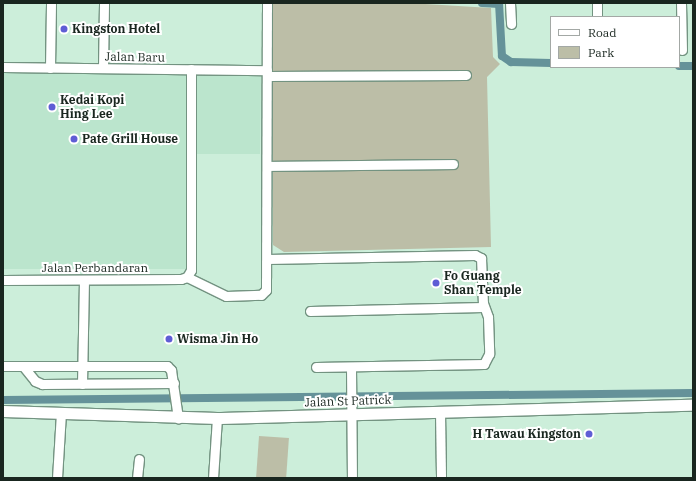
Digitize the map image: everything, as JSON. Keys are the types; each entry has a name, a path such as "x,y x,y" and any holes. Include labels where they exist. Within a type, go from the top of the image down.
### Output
{"street":[{"path":"50,68 51,3"},
{"path":"103,68 104,3"},
{"path":"191,69 191,270 187,277 226,296 261,295 266,290 267,259 267,3"},
{"path":"510,3 511,24"},
{"path":"597,3 597,16"},
{"path":"681,3 682,50"},
{"name":"Jalan Baru","path":"3,67 191,69 267,73 466,75"},
{"path":"267,166 453,164"},
{"path":"267,259 478,255 482,261 483,307 488,317 488,358 484,364 316,367"},
{"name":"Jalan Perbandaran","path":"3,280 181,279 187,277"},
{"path":"82,384 84,280"},
{"path":"310,311 483,307"},
{"path":"3,366 166,366 172,370 178,400 178,418"},
{"path":"23,366 38,384 174,383"},
{"path":"351,367 352,478"},
{"name":"Jalan St Patrick","path":"3,411 178,418 217,418 693,405"},
{"path":"440,412 441,478"},
{"path":"57,478 61,413"},
{"path":"213,478 217,418"},
{"path":"137,478 139,459"}],"shaded area":[{"path":"3,72 261,75 260,154 196,154 196,269 3,269"}],"green space":[{"path":"273,3 409,3 491,8 493,57 500,64 487,77 491,247 284,252 273,245"},
{"path":"259,436 289,438 286,478 256,478"}],"waterway":[{"path":"482,3 499,4"},
{"path":"499,3 502,56 511,62 550,63"},
{"path":"680,66 693,66"},
{"path":"3,400 693,393"}],"place":[{"name":"Kingston Hotel","path":"64,29"},
{"name":"Kedai Kopi Hing Lee","path":"52,107"},
{"name":"Pate Grill House","path":"74,139"},
{"name":"Fo Guang Shan Temple","path":"436,283"},
{"name":"Wisma Jin Ho","path":"169,339"},
{"name":"H Tawau Kingston","path":"589,434"}]}
